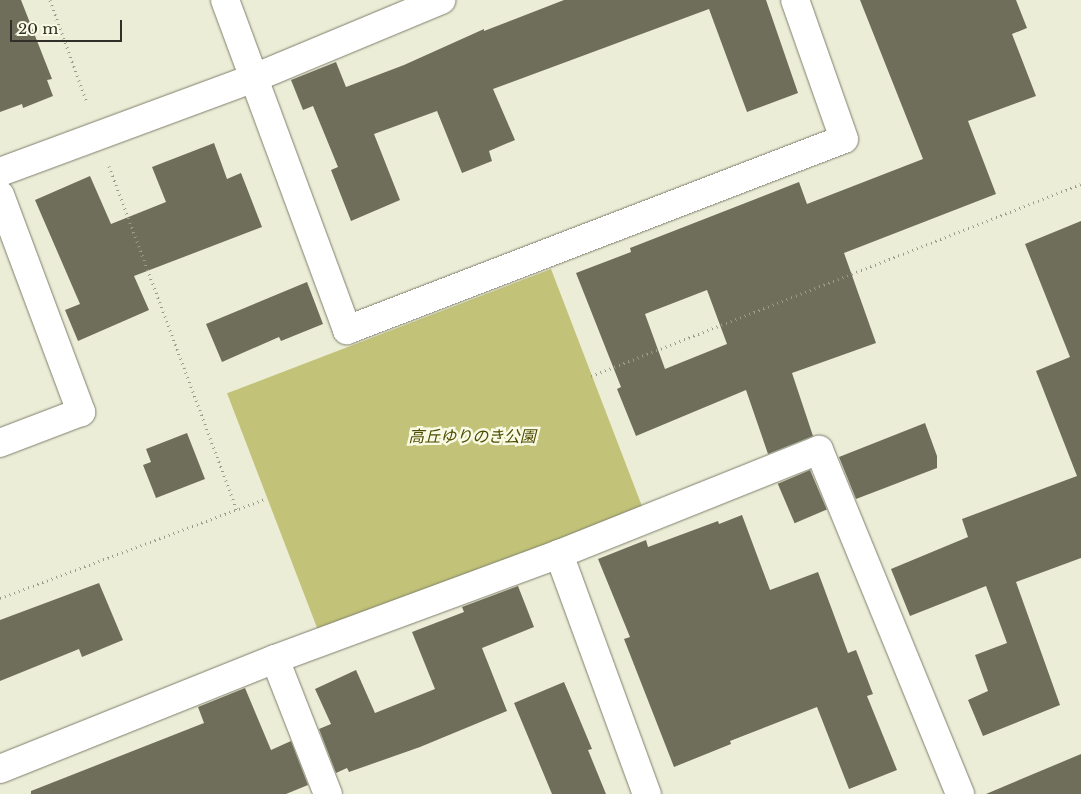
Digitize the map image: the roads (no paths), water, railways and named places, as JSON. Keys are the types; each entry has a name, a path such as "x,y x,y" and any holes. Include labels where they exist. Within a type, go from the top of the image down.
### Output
{"street":[{"path":"225,0 348,330 844,140 795,0"},
{"path":"0,172 254,78 441,0"},
{"path":"0,195 81,412 0,443"},
{"path":"0,769 275,659 559,554 819,450 960,794"},
{"path":"559,554 647,794"},
{"path":"275,659 328,794"}],"park label":[{"name":"高丘ゆりのき公園","path":"472,436"}]}
